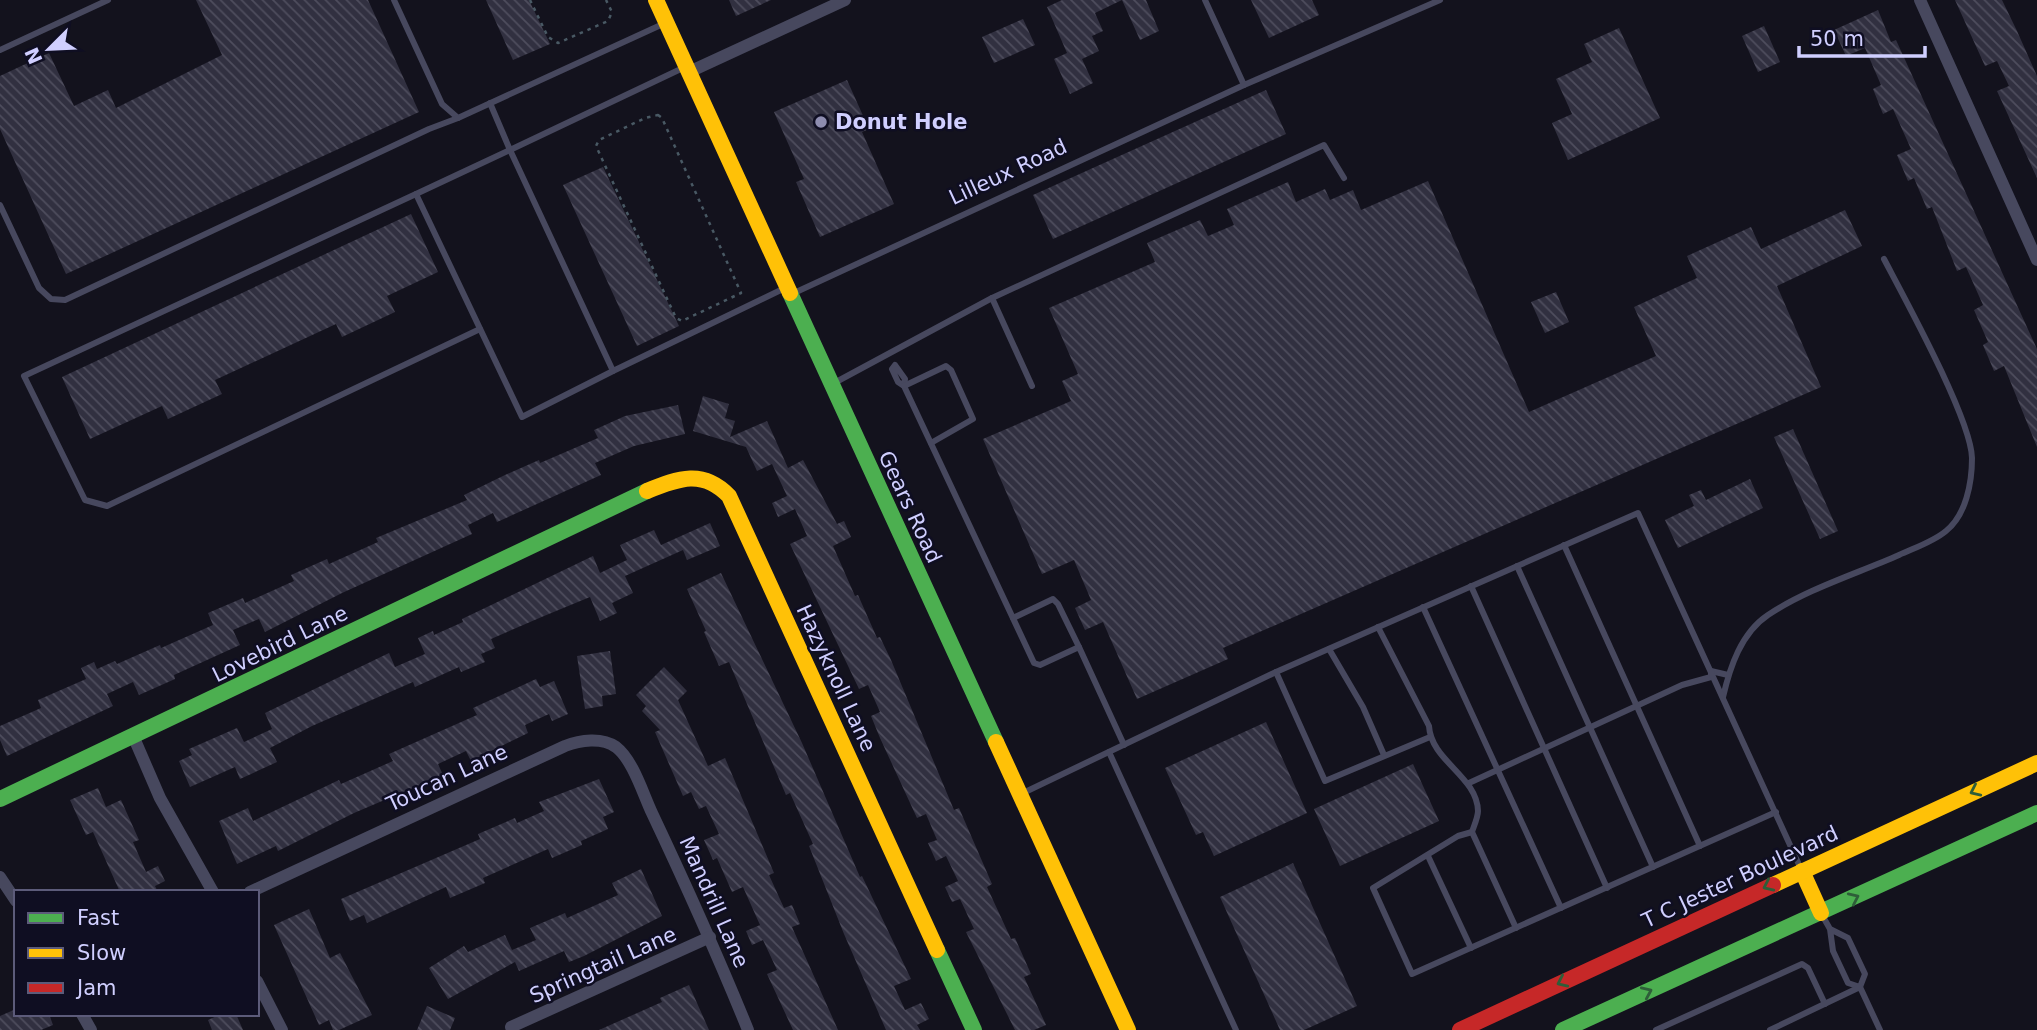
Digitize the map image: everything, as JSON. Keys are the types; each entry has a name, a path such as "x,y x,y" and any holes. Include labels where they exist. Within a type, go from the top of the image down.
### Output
{"main road":[{"name":"Gears Road","path":"656,0 1128,1030"},
{"name":"Hazyknoll Lane","path":"577,524 656,488 683,481 702,478 715,482 729,496 974,1030"},
{"name":"Lovebird Lane","path":"0,799 134,738 577,524"},
{"name":"T C Jester Boulevard","path":"1460,1030 2037,763"},
{"path":"1563,1030 2037,813"},
{"path":"1802,871 1821,914"}],"street":[{"path":"688,69 845,0"},
{"path":"1920,0 2037,260"},
{"path":"134,738 160,798 212,890"},
{"name":"Toucan Lane","path":"254,890 470,788 577,741 604,741 618,748 642,792"},
{"name":"Mandrill Lane","path":"642,792 710,937 748,1030"},
{"path":"0,877 14,898"},
{"name":"Springtail Lane","path":"511,1027 710,937"},
{"path":"259,985 282,1030"}],"lane":[{"path":"0,50 107,0"},
{"path":"394,0 442,104 458,118"},
{"path":"1205,0 1244,85"},
{"name":"Lilleux Road","path":"480,329 522,416 788,291 1244,85 1440,0"},
{"path":"0,205 39,288 51,299 65,300 429,129 666,22"},
{"path":"416,194 480,329 107,506 85,500 24,376 510,150 688,69"},
{"path":"490,103 613,371"},
{"path":"831,384 992,298 1324,145 1344,177"},
{"path":"1723,697 1728,675 1742,645 1766,616 1806,595 1922,545 1946,531 1960,515 1968,491 1972,456 1960,415 1884,259"},
{"path":"992,298 1032,386"},
{"path":"889,351 895,365 899,366 905,379 904,386 1034,663 1040,665 1079,647"},
{"path":"904,386 946,366 951,370 973,419 930,443"},
{"path":"1019,795 1276,672 1638,513 1802,871"},
{"path":"1564,545 1700,846"},
{"path":"1517,566 1653,867"},
{"path":"1471,586 1607,887"},
{"path":"1013,618 1052,599 1058,604 1124,745"},
{"path":"1423,607 1562,908"},
{"path":"1378,627 1429,726 1430,737 1461,778 1469,783 1478,811 1472,832 1516,928"},
{"path":"1329,649 1363,707 1384,755"},
{"path":"1711,671 1728,675"},
{"path":"1469,783 1637,705 1712,677 1711,671"},
{"path":"1276,672 1325,781 1430,737"},
{"path":"1109,752 1236,1030"},
{"path":"1472,832 1458,836 1373,888 1412,974 1776,812"},
{"path":"1428,856 1471,948"},
{"path":"1821,914 1830,929 1833,951 1848,983 1860,987 1880,1030"},
{"path":"1770,1030 1860,987 1865,974 1848,939 1830,929"},
{"path":"1656,1030 1802,964 1808,968 1825,1004"}],"path":[{"path":"530,0 548,37 558,43 608,21 612,12 606,0"},
{"path":"658,115 662,118 741,293 681,321 676,318 596,146 599,140 658,115"}],"building":[{"path":"196,0 368,0 419,112 66,274 0,129 0,76 49,53 74,106 108,90 116,108 222,55"},
{"path":"486,0 529,0 550,44 513,60"},
{"path":"729,0 771,0 736,16"},
{"path":"1062,0 1122,0 1095,13 1103,31 1092,36 1099,51 1082,59 1093,83 1070,94 1054,59 1067,53 1047,7"},
{"path":"1122,0 1146,0 1159,31 1140,40"},
{"path":"1251,0 1312,0 1319,15 1269,38"},
{"path":"1955,0 2002,0 2017,31 2037,76 2037,178 1997,91 2009,86 1997,61 1985,66"},
{"path":"1878,10 1891,42 1896,40 2037,349 2037,447 2004,366 1994,371 1983,345 1988,342 1974,310 1983,305 1966,267 1957,271 1932,207 1927,209 1914,178 1908,181 1897,155 1911,149 1893,109 1883,114 1873,89 1881,85 1865,48 1846,56 1834,30"},
{"path":"1023,19 1035,45 994,63 982,37"},
{"path":"1764,26 1780,62 1758,72 1742,36"},
{"path":"1619,28 1660,118 1568,160 1552,123 1572,114 1556,79 1592,62 1584,44"},
{"path":"847,80 869,129 862,132 894,204 820,237 796,182 804,179 774,112"},
{"path":"1266,90 1286,134 1053,239 1033,195"},
{"path":"603,167 679,326 637,346 563,185"},
{"path":"1428,181 1529,412 1656,356 1634,307 1697,278 1687,256 1751,227 1761,249 1845,210 1862,246 1777,286 1821,387 1223,648 1228,659 1137,699 1103,622 1085,630 1075,608 1091,600 1074,560 1042,574 983,439 1071,401 1062,381 1078,374 1049,308 1155,262 1147,243 1200,220 1208,236 1234,225 1227,209 1288,182 1296,202 1325,189 1330,200 1353,190 1361,210"},
{"path":"411,214 438,272 387,296 395,312 342,337 336,324 215,380 222,394 168,419 162,406 90,439 62,377"},
{"path":"1556,292 1569,322 1545,333 1531,302"},
{"path":"703,396 729,404 725,418 735,421 730,437 767,421 788,468 803,460 837,524 844,521 851,537 833,546 855,596 858,595 877,638 880,637 891,660 954,810 959,808 992,884 987,887 1031,974 1024,977 1046,1025 1034,1030 1015,1030 966,932 974,929 960,899 952,902 945,887 958,881 946,856 936,861 928,843 937,840 926,814 917,818 880,738 871,716 880,712 868,685 859,689 790,544 807,536 795,509 778,517 772,503 787,496 772,464 757,471 746,447 693,431"},
{"path":"678,405 685,434 634,446 595,463 601,475 497,522 493,513 468,525 472,534 342,593 265,632 259,619 233,630 240,645 174,675 175,679 139,695 133,682 107,694 113,706 7,756 0,740 0,726 41,708 38,700 86,679 81,668 94,662 97,669 115,661 117,664 160,645 161,648 213,625 208,613 243,598 245,603 294,581 291,575 327,559 329,564 378,542 376,538 467,500 464,495 505,475 598,438 594,430 625,416"},
{"path":"1793,429 1838,531 1820,539 1774,437"},
{"path":"1750,479 1763,508 1678,548 1665,520 1694,506 1689,495 1701,490 1706,500"},
{"path":"710,523 720,546 687,560 683,550 625,576 633,593 612,603 617,613 600,621 590,597 491,639 495,648 481,654 485,662 461,672 459,667 415,687 413,682 312,726 270,748 277,762 240,779 235,767 190,787 179,761 192,755 189,749 237,728 244,742 272,729 265,713 389,653 395,667 425,654 418,638 433,631 434,635 463,622 462,619 593,556 600,573 627,560 620,545 654,530 661,545"},
{"path":"721,573 802,743 860,877 862,876 911,979 894,986 905,1010 921,1003 929,1019 917,1025 920,1030 886,1030 844,934 809,846 813,844 790,793 786,795 729,662 719,666 704,632 706,631 687,589"},
{"path":"610,651 616,694 602,696 603,706 585,709 577,656"},
{"path":"664,667 687,691 678,700 708,766 725,758 774,873 769,875 784,908 792,905 800,924 792,927 838,1030 793,1030 767,974 777,970 763,940 752,945 746,931 760,925 743,887 732,892 717,858 713,860 704,840 719,834 706,806 699,809 691,792 683,796 655,732 660,730 642,711 646,706 636,695"},
{"path":"536,679 540,687 554,681 568,714 552,721 549,714 525,725 528,733 471,761 466,751 438,764 443,775 354,813 278,851 276,846 237,864 219,821 248,808 253,821 339,780 341,784 393,761 389,754 477,715 473,708"},
{"path":"1266,722 1307,813 1214,856 1203,832 1196,835 1165,768"},
{"path":"1413,764 1439,821 1340,866 1314,809"},
{"path":"599,779 614,812 603,817 608,829 581,841 582,845 552,858 548,849 483,878 485,883 450,898 446,887 367,923 364,915 350,921 341,899 480,839 478,834 515,818 517,823 544,811 539,802"},
{"path":"98,788 106,807 121,800 139,840 133,842 146,872 158,866 165,881 155,886 157,890 119,890 93,832 86,835 70,800"},
{"path":"1293,863 1357,1006 1304,1030 1280,1030 1220,897"},
{"path":"641,869 662,916 584,956 569,962 564,951 519,971 515,962 448,999 429,968 464,946 468,952 505,935 512,950 536,940 530,928 565,913 567,918 618,895 612,883"},
{"path":"309,909 330,958 340,953 372,1015 339,1030 333,1030 329,1020 319,1025 274,925"},
{"path":"689,985 709,1030 599,1030 662,1002 660,998"},
{"path":"427,1006 455,1018 450,1030 417,1030"},
{"path":"14,1010 14,1016 50,1016 53,1025 41,1030 0,1030 0,1016"},
{"path":"217,1016 237,1016 243,1030 212,1030 208,1020"}],"traffic: fast":[{"path":"790,293 996,742"},
{"path":"0,799 647,491"},
{"path":"1563,1030 2037,813"},
{"path":"937,950 974,1030"}],"traffic: slow":[{"path":"656,0 790,293"},
{"path":"647,491 690,478 710,482 729,496 937,950"},
{"path":"996,742 1128,1030"},
{"path":"1773,885 2037,763"},
{"path":"1802,871 1821,913"}],"traffic: jam":[{"path":"1460,1030 1773,885"}],"place":[{"name":"Donut Hole","path":"821,122"}]}
